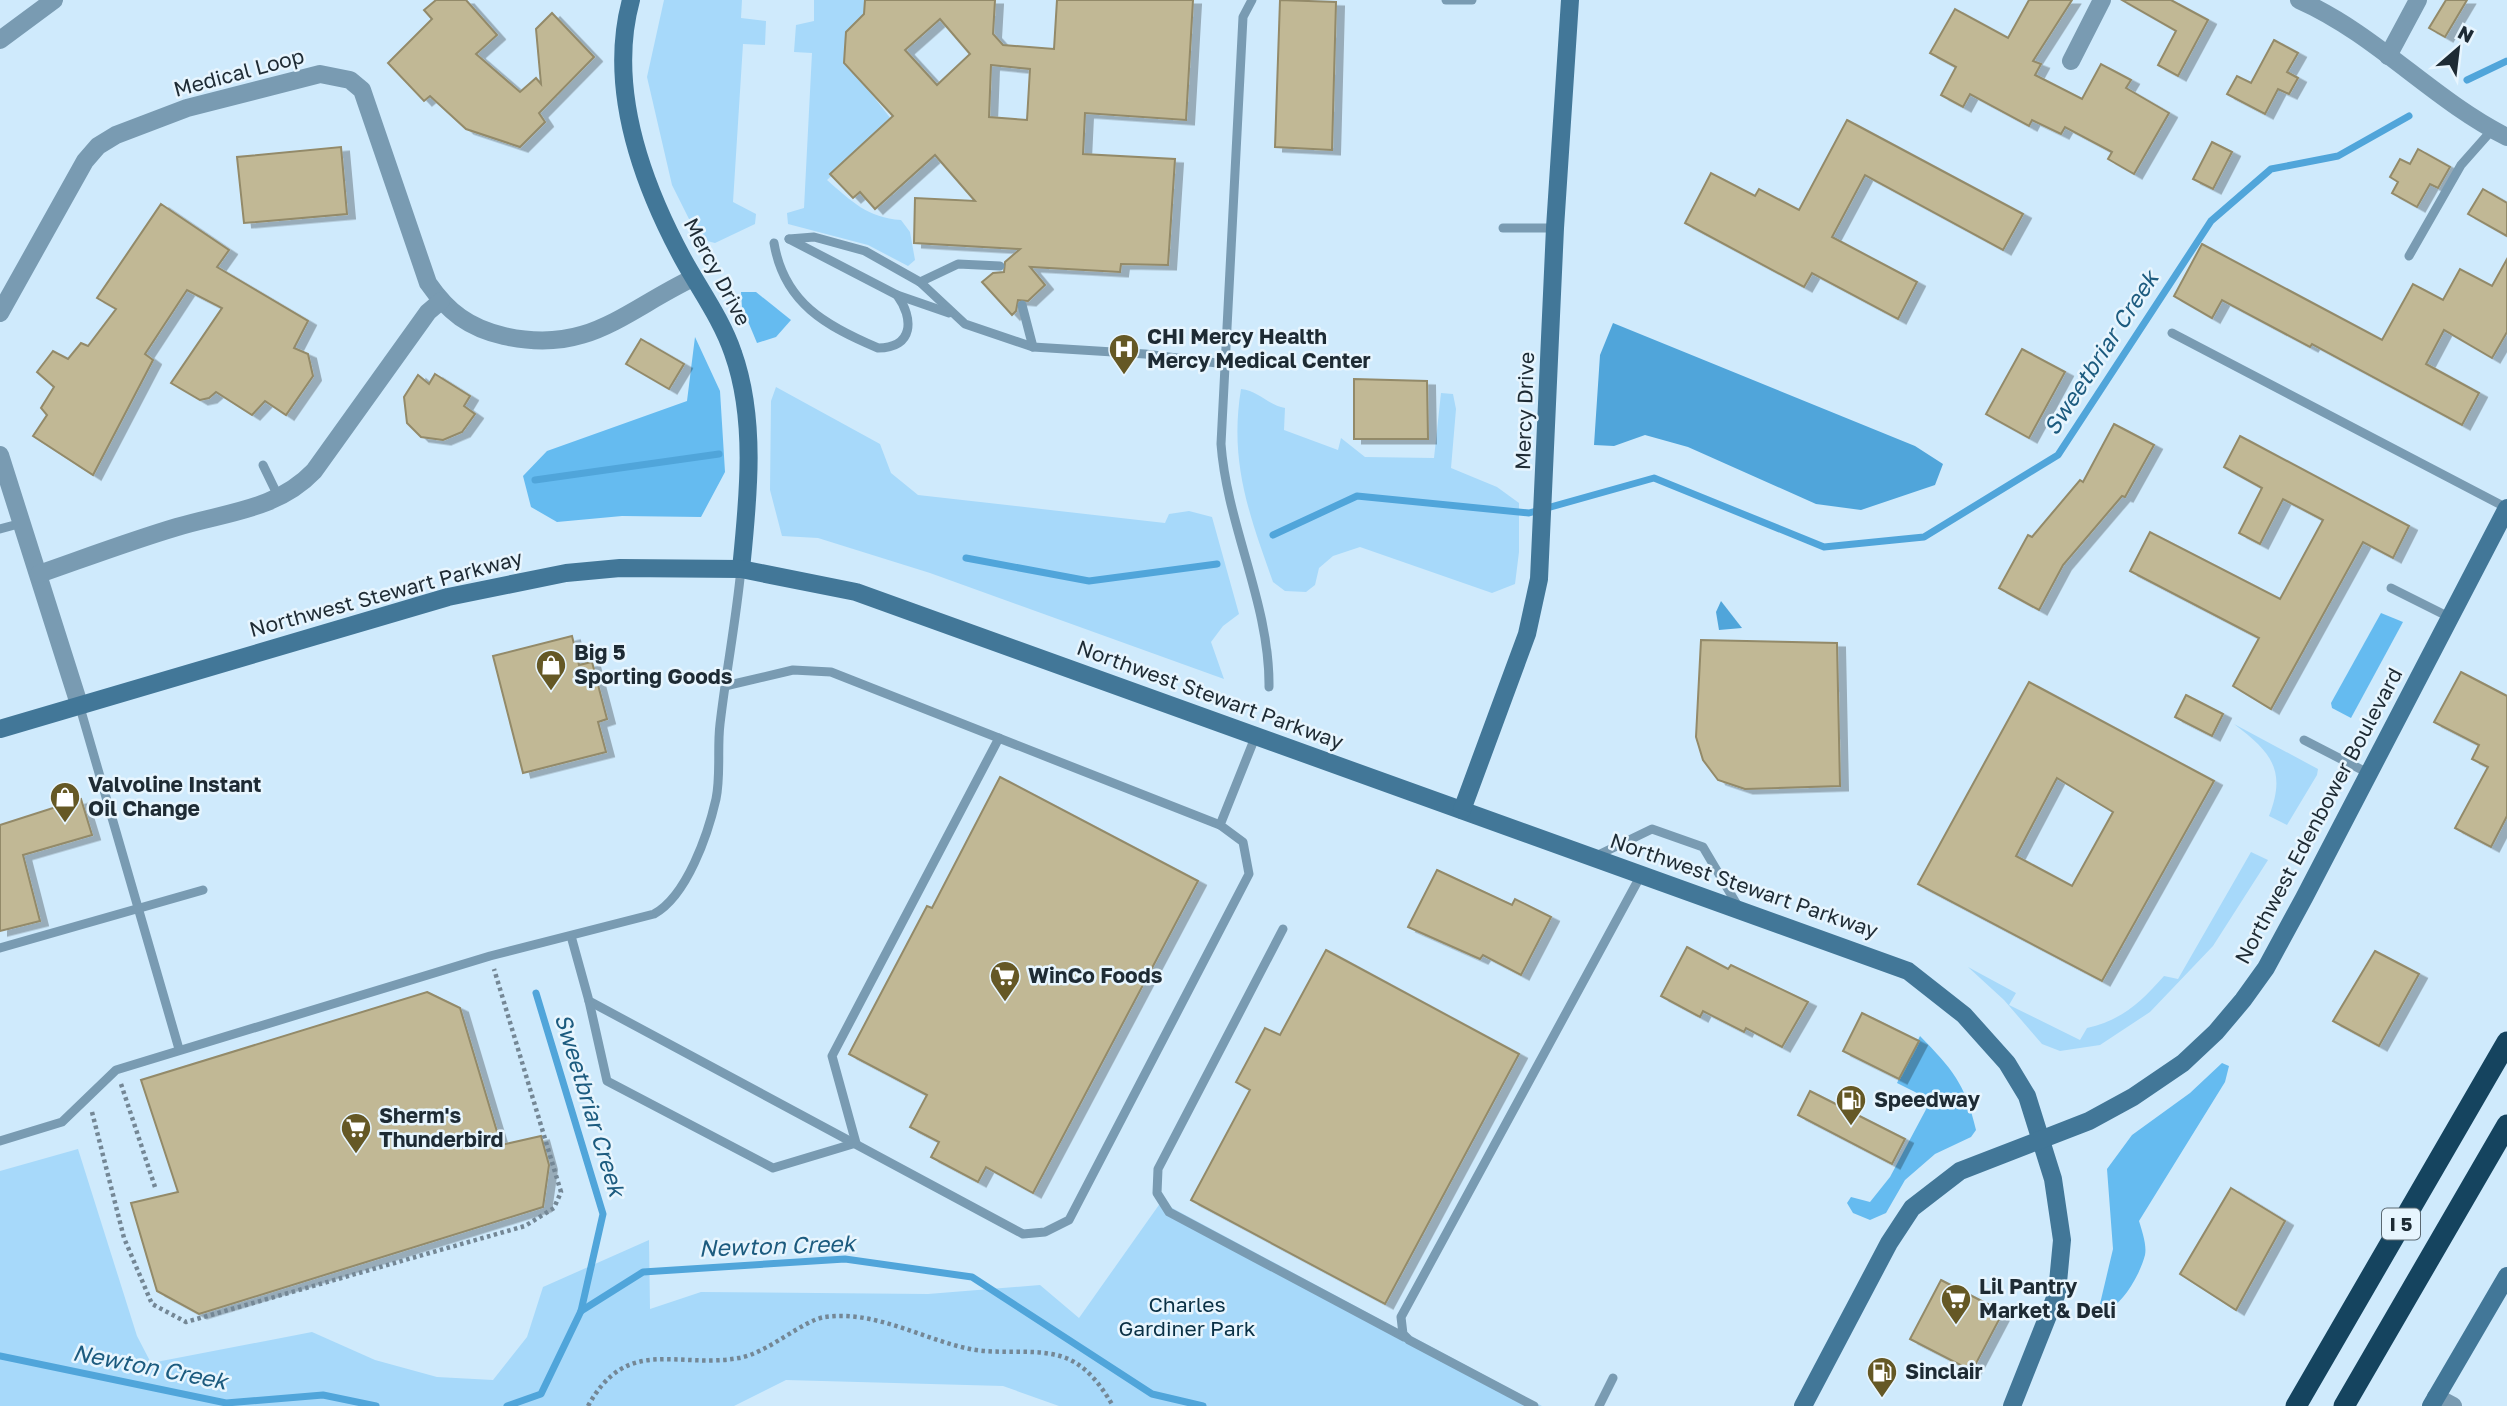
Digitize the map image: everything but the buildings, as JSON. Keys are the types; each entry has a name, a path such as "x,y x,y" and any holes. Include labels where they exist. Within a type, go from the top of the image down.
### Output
{"highway":[{"name":"I 5","path":"2296,1406 2507,1042"},
{"name":"I 5","path":"2344,1406 2507,1125"}],"main road":[{"name":"Mercy Drive","path":"631,0 625,37 625,74 634,136 656,206 722,328 741,379 748,478 741,569"},
{"name":"Mercy Drive","path":"1462,810 1527,634 1539,579 1545,507 1555,228 1570,0"},
{"name":"Northwest Edenbower Boulevard","path":"1802,1406 1889,1243 1912,1208 1960,1171 1997,1154 2089,1121 2133,1097 2183,1063 2216,1032 2266,968 2507,508"},
{"name":"Northwest Stewart Parkway","path":"0,729 448,597 524,579 620,568 741,569 856,592 1592,858 1878,957 1908,971 1985,1035 2007,1063 2027,1096 2053,1179 2062,1240 2057,1293 2012,1406"},
{"path":"2434,1402 2507,1276"}],"street":[{"path":"0,40 54,0"},
{"path":"2071,61 2102,0"},
{"path":"2299,0 2342,22 2499,134"},
{"path":"2388,56 2418,0"},
{"name":"Medical Loop","path":"0,313 85,161 98,146 116,135 187,108 320,74 350,80 362,90 369,104 418,260 441,301 468,324 492,334 543,343 573,339 603,328 693,278"},
{"path":"38,574 177,527 280,499 298,488 314,471 428,312 441,301"},
{"path":"0,455 79,704"},
{"path":"2434,1402 2453,1406"}],"lane":[{"path":"1252,0 1243,17 1221,444 1225,489 1253,587 1269,667 1269,687"},
{"path":"1446,0 1472,0"},
{"path":"2409,256 2461,165 2499,134"},
{"path":"1503,228 1555,228"},
{"path":"955,315 897,295 789,240 814,236 865,251 920,282 955,315 982,332 1033,347 1145,354 1225,364"},
{"path":"774,243 777,260 789,287 809,312 878,348 889,348 906,335 909,321 907,308 897,295"},
{"path":"920,282 958,264 1000,267"},
{"path":"1022,306 1033,347"},
{"path":"2172,333 2507,508"},
{"path":"263,465 280,499"},
{"path":"0,529 23,522"},
{"path":"0,1141 62,1122 116,1070 490,956 654,914 668,906 680,892 716,797 719,726 741,569"},
{"path":"2391,588 2451,618"},
{"path":"589,1001 1023,1234 1045,1231 1069,1220 1249,874 1243,842 1220,824 831,673 793,670 725,686"},
{"path":"79,704 179,1049"},
{"path":"1220,824 1256,735"},
{"path":"856,1143 832,1056 999,738"},
{"path":"2304,740 2368,773"},
{"path":"1592,858 1652,830 1703,847 1740,909"},
{"path":"1409,1340 1402,1334 1400,1324 1409,1300 1641,875"},
{"path":"0,948 203,890"},
{"path":"1283,929 1158,1169 1157,1193 1169,1212 1534,1406"},
{"path":"571,936 607,1081 773,1168 856,1143"},
{"path":"1599,1406 1613,1378"}],"path":[{"path":"88,1098 124,1237 152,1304 186,1322 525,1226 554,1208 561,1192 490,956"},
{"path":"116,1070 155,1187"},
{"path":"588,1406 599,1385 618,1368 654,1359 739,1358 774,1345 822,1317 863,1316 971,1349 1060,1356 1080,1366 1101,1385 1113,1406"}],"green space":[{"path":"664,0 742,0 741,18 766,21 765,45 743,44 733,202 756,214 755,224 715,243 699,239 672,185 647,77"},
{"path":"814,0 865,0 864,14 846,32 845,60 891,119 827,180 869,212 901,220 910,232 915,260 908,266 868,245 788,224 787,213 804,208 812,53 794,52 796,25 814,21"},
{"path":"776,387 880,444 891,473 918,495 1165,523 1169,514 1189,511 1212,517 1239,614 1223,626 1211,642 1224,679 930,573 818,538 782,536 770,490 771,401"},
{"path":"1241,389 1285,408 1284,430 1338,450 1341,438 1365,457 1434,458 1441,393 1453,394 1456,409 1451,468 1497,487 1519,503 1519,552 1515,584 1492,593 1360,547 1333,556 1319,568 1315,585 1306,592 1285,591 1273,582 1249,510 1238,440"},
{"path":"2234,724 2318,769 2287,825 2269,816 2276,786 2272,763 2258,744"},
{"path":"2251,852 2268,860 2213,946 2150,1012 2100,1045 2060,1051 2042,1044 2004,1000 1968,967 2016,993 2009,1005 2080,1040 2087,1028 2111,1020 2130,1009 2164,976 2178,979"},
{"name":"Charles Gardiner Park","path":"78,1149 137,1336 151,1363 312,1332 375,1360 437,1377 493,1380 527,1337 543,1287 649,1240 650,1309 701,1292 928,1294 1040,1285 1079,1318 1161,1202 1542,1406 1059,1406 1003,1386 786,1380 734,1406 0,1406 0,1171"}],"shaded area":[{"path":"741,292 756,292 791,320 776,337 757,343 742,307"},
{"path":"1613,323 1915,446 1943,464 1935,485 1861,510 1816,504 1688,447 1645,435 1614,446 1594,445 1600,355"},
{"path":"695,337 720,391 725,472 701,517 622,516 557,522 531,507 523,476 547,451 687,401"},
{"path":"1721,601 1742,628 1719,630 1716,612"},
{"path":"2381,613 2403,622 2351,718 2332,708 2331,703"},
{"path":"1920,1036 1941,1058 1962,1088 1976,1130 1971,1137 1935,1154 1905,1180 1886,1213 1870,1220 1853,1213 1847,1203 1851,1197 1870,1202 1890,1177 1931,1100 1897,1083"},
{"path":"2222,1063 2229,1066 2225,1082 2139,1221 2145,1251 2143,1263 2135,1279 2113,1307 2106,1311 2099,1308 2113,1249 2107,1169 2132,1135 2190,1093"}],"waterway":[{"name":"Sweetbriar Creek","path":"2467,80 2507,61"},
{"name":"Sweetbriar Creek","path":"1273,535 1357,496 1529,513 1654,478 1824,547 1924,537 2058,455 2211,221 2271,169 2338,156 2409,116"},
{"name":"Sweetbriar Creek","path":"535,480 719,454"},
{"name":"Sweetbriar Creek","path":"966,558 1089,581 1217,564"},
{"name":"Sweetbriar Creek","path":"536,993 603,1214 581,1311"},
{"name":"Newton Creek","path":"507,1406 541,1394 581,1311 643,1272 845,1259 972,1277 1152,1394 1203,1406"},
{"name":"Newton Creek","path":"0,1356 226,1403 323,1395 376,1406"}],"place":[{"name":"CHI Mercy Health Mercy Medical Center","path":"1124,376"},
{"name":"Big 5 Sporting Goods","path":"551,692"},
{"name":"Valvoline Instant Oil Change","path":"65,824"},
{"name":"WinCo Foods","path":"1005,1003"},
{"name":"Speedway","path":"1851,1127"},
{"name":"Sherm's Thunderbird","path":"356,1155"},
{"name":"Lil Pantry Market & Deli","path":"1956,1326"},
{"name":"Sinclair","path":"1882,1399"}]}
